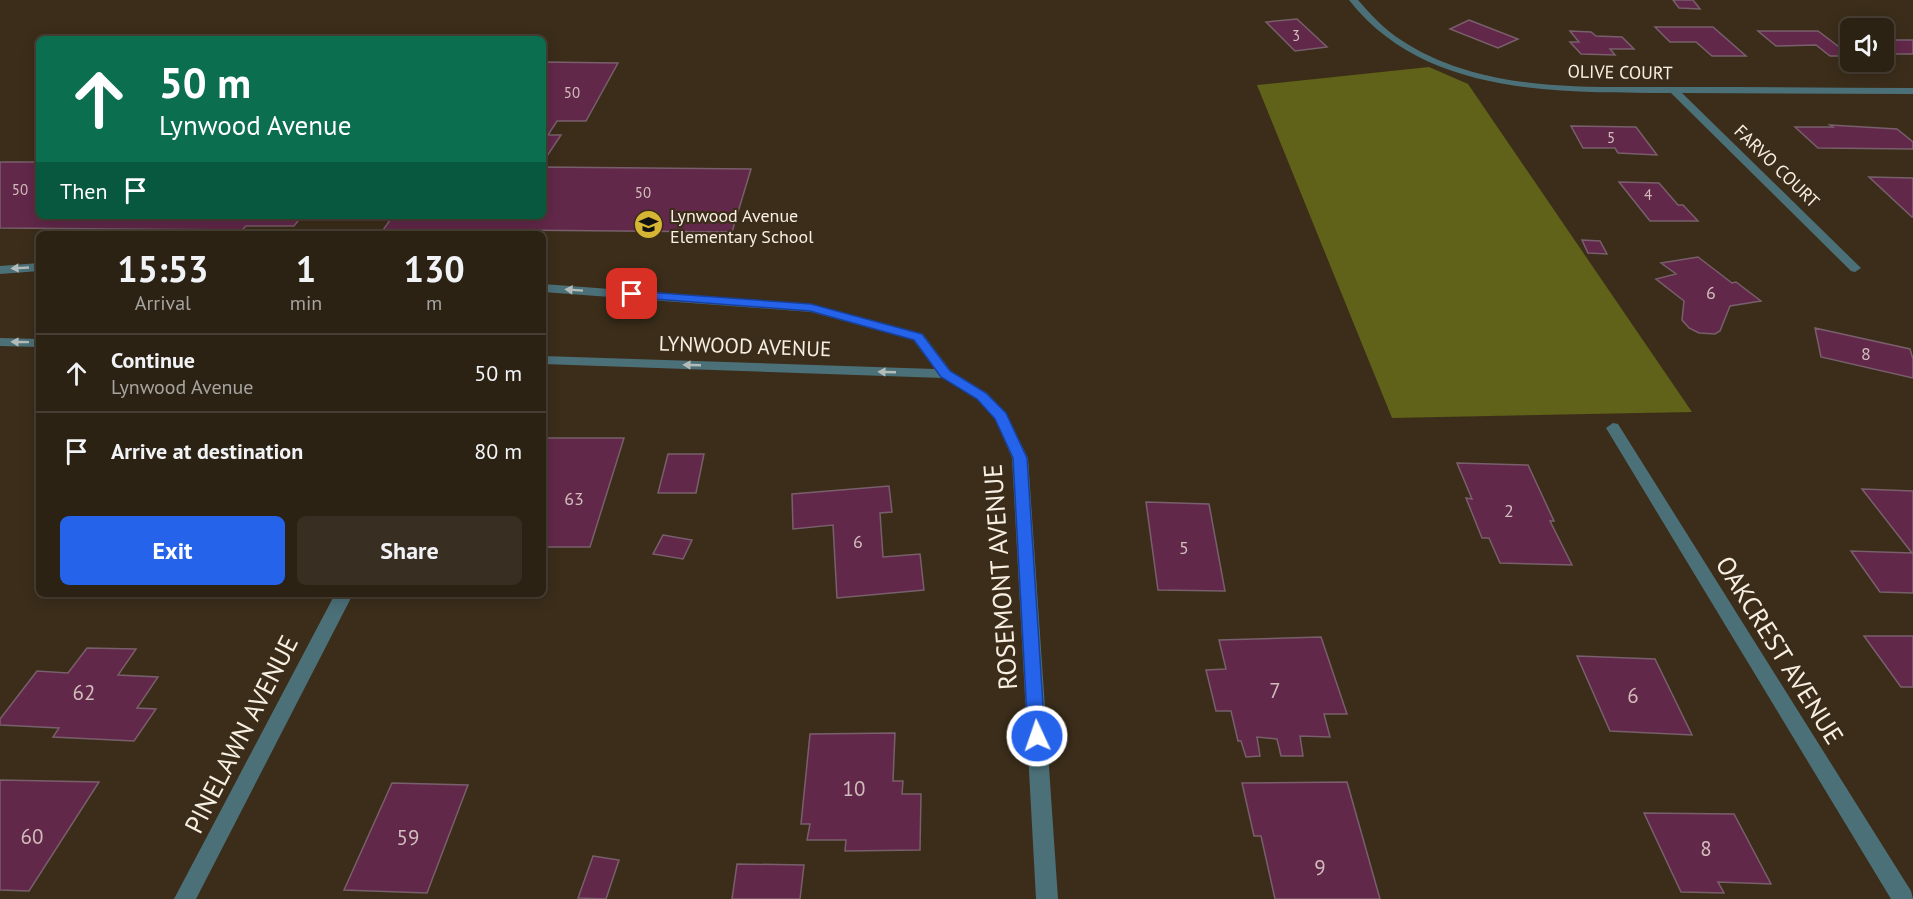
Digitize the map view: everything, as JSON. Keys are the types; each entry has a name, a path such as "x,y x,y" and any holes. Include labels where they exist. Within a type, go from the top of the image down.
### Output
{"street":[{"name":"OLIVE COURT","path":"1353,0 1388,38 1429,60 1478,76 1520,85 1560,88 1913,91"},
{"name":"FARVO COURT","path":"1672,89 1855,268"},
{"path":"0,270 36,267"},
{"name":"LYNWOOD AVENUE","path":"546,288 811,308 918,337 946,374 982,396 1001,417 1008,432"},
{"path":"0,342 36,343"},
{"name":"LYNWOOD AVENUE","path":"546,360 946,374"},
{"name":"OAKCREST AVENUE","path":"1613,428 1904,899"},
{"name":"ROSEMONT AVENUE","path":"1008,432 1020,458 1047,899"},
{"name":"PINELAWN AVENUE","path":"185,899 342,597"}],"shaded area":[{"path":"1429,67 1468,84 1692,412 1392,418 1257,85"}],"building":[{"path":"1673,0 1693,0 1700,9 1679,8"},
{"path":"1297,19 1327,47 1295,51 1266,22"},
{"path":"1469,20 1518,39 1498,48 1450,29"},
{"path":"1655,27 1713,27 1746,56 1712,56 1696,42 1670,42"},
{"path":"1570,31 1591,32 1596,36 1622,37 1634,49 1610,49 1615,55 1581,54 1570,42 1579,42"},
{"path":"1758,31 1818,31 1840,48 1840,56 1830,56 1816,45 1776,46"},
{"path":"1894,40 1913,40 1913,54 1894,54"},
{"path":"546,62 618,63 586,121 557,121 548,135 561,135 546,158"},
{"path":"1830,125 1897,129 1913,142 1913,149 1818,148 1795,127 1833,127"},
{"path":"1571,126 1636,127 1657,155 1618,153 1615,148 1583,148"},
{"path":"0,162 36,162 36,219 300,219 294,226 246,226 242,230 0,228"},
{"path":"546,167 751,169 732,232 383,230 391,219 546,219"},
{"path":"1869,177 1913,178 1913,217 1912,217"},
{"path":"1619,182 1659,183 1678,205 1683,205 1698,221 1650,221"},
{"path":"1582,240 1600,241 1607,254 1588,253"},
{"path":"1698,257 1732,283 1736,282 1761,301 1730,306 1720,331 1715,334 1699,333 1689,328 1682,320 1684,301 1656,279 1676,274 1661,263"},
{"path":"1815,328 1910,349 1913,359 1913,378 1821,357"},
{"path":"547,438 624,438 590,547 546,547"},
{"path":"668,454 704,454 696,493 658,493"},
{"path":"1457,463 1528,465 1554,521 1550,521 1572,565 1500,563 1489,538 1482,538 1466,498 1472,499"},
{"path":"889,486 892,512 880,513 883,557 920,554 924,590 837,598 833,525 793,529 792,494"},
{"path":"1862,489 1913,491 1913,593 1880,592 1851,551 1912,553"},
{"path":"1146,502 1209,504 1225,591 1158,590"},
{"path":"663,535 692,540 683,559 653,554"},
{"path":"1864,636 1913,636 1913,687 1901,687"},
{"path":"1321,637 1347,714 1324,714 1330,737 1300,736 1303,756 1281,756 1277,739 1257,737 1260,756 1246,757 1241,741 1238,741 1231,711 1216,711 1206,670 1226,669 1219,640"},
{"path":"87,648 136,649 118,675 158,677 137,708 156,709 134,741 53,737 59,728 0,725 0,719 37,671 68,673"},
{"path":"1577,656 1655,659 1692,735 1610,731"},
{"path":"895,733 893,781 903,781 902,794 921,794 920,850 845,851 846,840 807,840 810,824 801,824 810,734"},
{"path":"0,780 99,782 29,891 0,890"},
{"path":"1347,782 1380,899 1275,899 1261,836 1254,836 1242,783"},
{"path":"392,783 468,785 427,893 344,890"},
{"path":"1644,813 1734,814 1771,884 1718,882 1724,893 1681,892"},
{"path":"593,856 619,860 606,899 578,898"},
{"path":"737,864 804,865 800,899 732,899"}],"place":[{"name":"Lynwood Avenue Elementary School","path":"649,225"}],"route":[{"path":"632,294 811,308 918,337 946,374 982,396 1001,417 1020,458 1037,736"}]}
